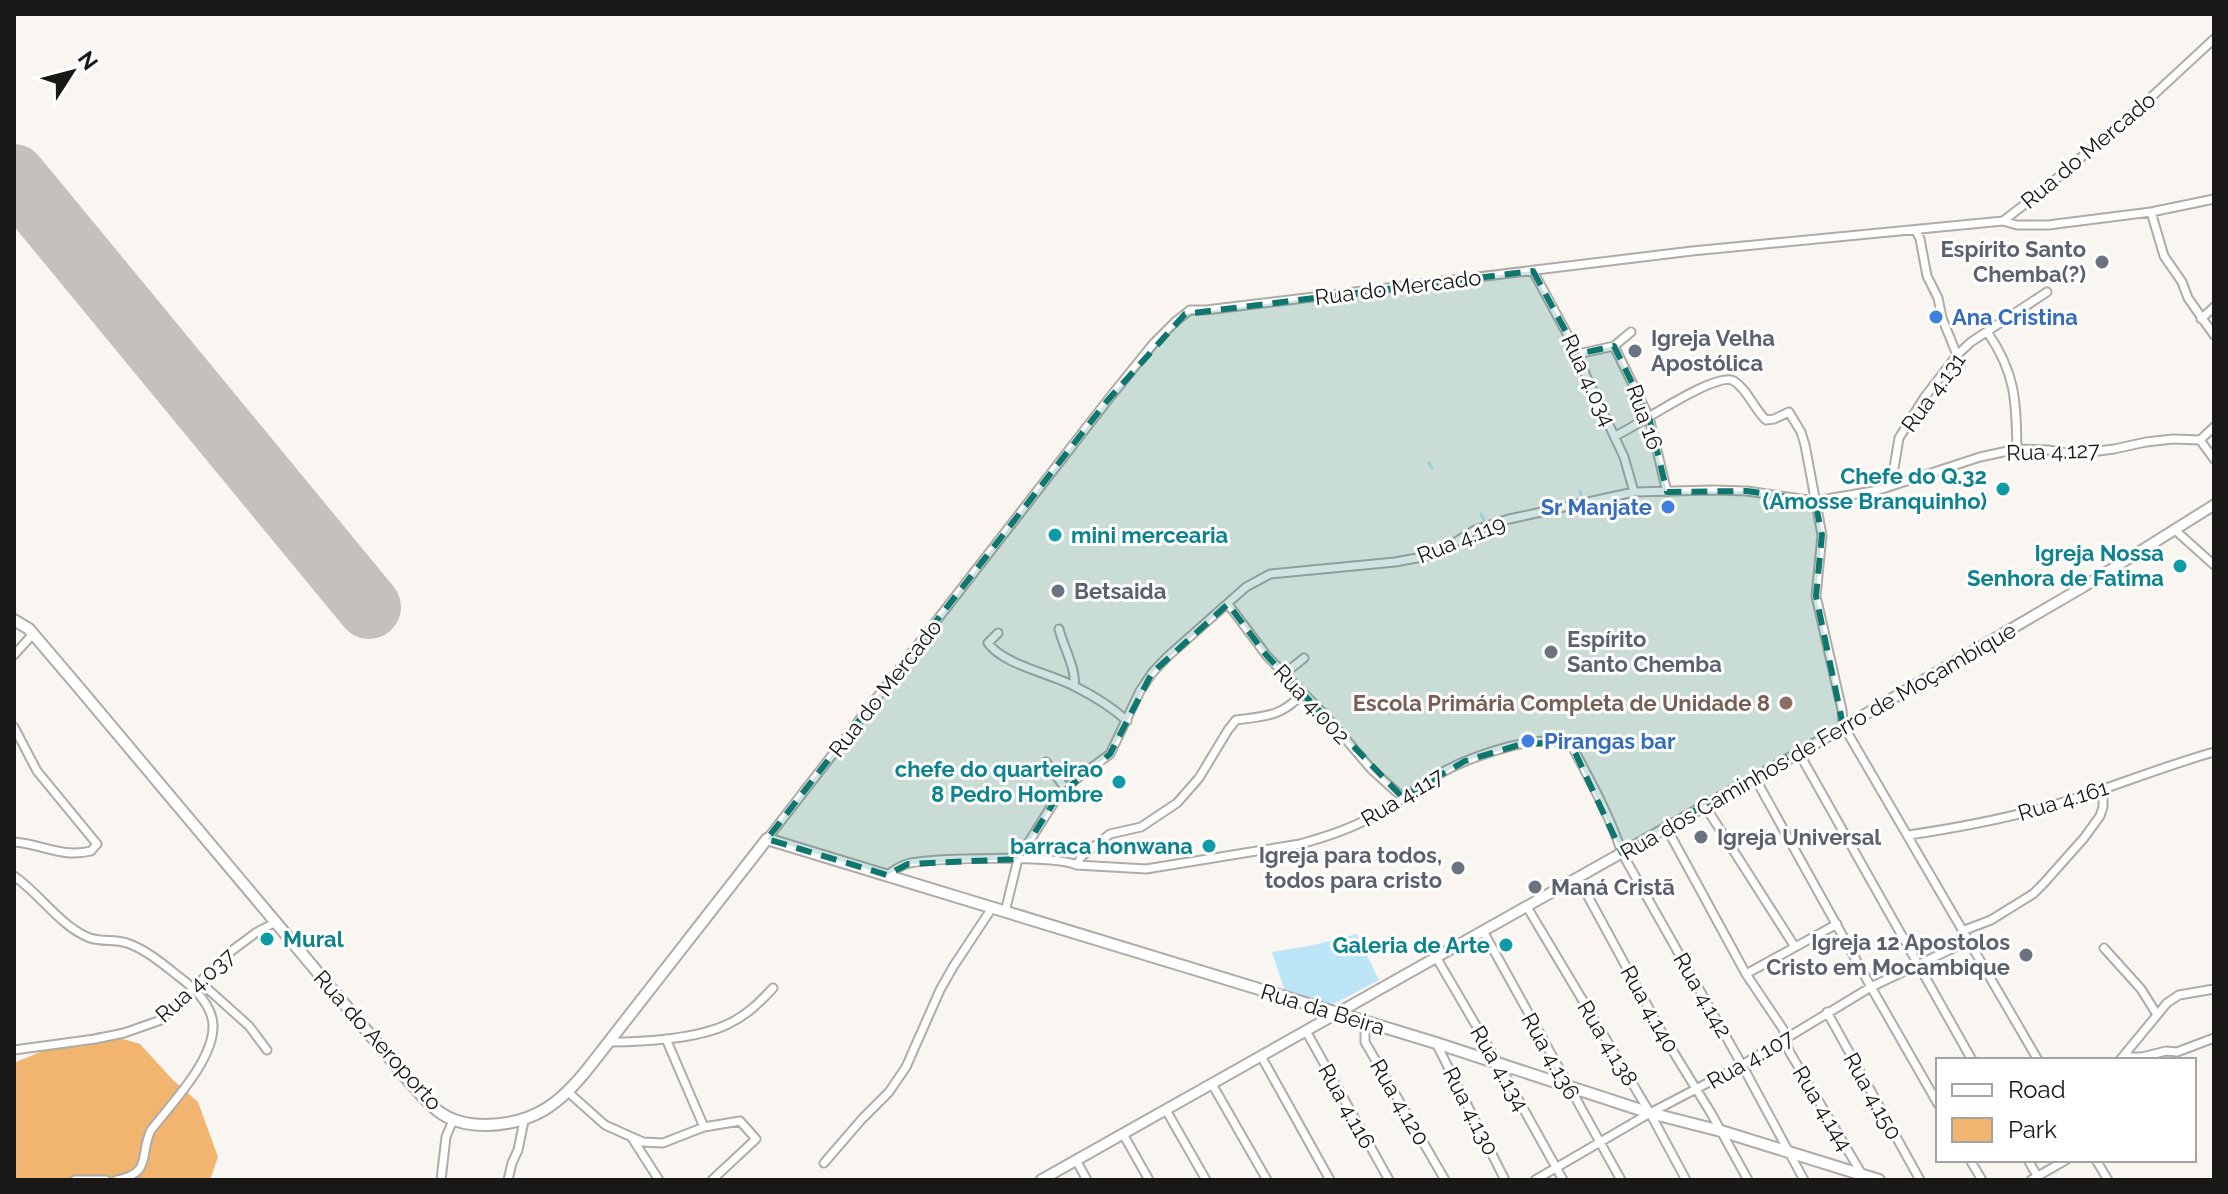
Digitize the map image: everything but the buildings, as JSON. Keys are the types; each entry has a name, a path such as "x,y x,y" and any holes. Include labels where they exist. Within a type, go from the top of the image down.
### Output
{"main road":[{"name":"Rua do Aeroporto","path":"14,620 33,634 408,1080 437,1111 453,1120 475,1125 524,1121 548,1109 568,1092 767,839"},
{"name":"Rua da Beira","path":"767,839 1436,1043 1568,1088 1879,1180"}],"street":[{"name":"Rua do Mercado","path":"767,839 1107,401 1153,344 1194,309 1692,251 2003,221 2147,101 2214,39"},
{"path":"2003,221 2041,226 2151,212 2214,199"},
{"path":"2151,212 2164,256 2201,319 2214,335"},
{"path":"1916,231 1927,276 1938,298 1942,318 1957,355"},
{"name":"Rua 4.034","path":"1533,271 1578,354 1624,457 1634,492"},
{"name":"Rua 4.131","path":"1891,486 1899,438 1924,398 1957,355 1971,342 2047,292"},
{"path":"2201,319 2214,307"},
{"path":"1578,354 1614,346 1631,332"},
{"path":"1988,333 2012,381 2017,449"},
{"name":"Rua 16","path":"1614,346 1649,417 1667,492"},
{"path":"1615,436 1682,397 1715,381 1728,379 1741,388 1766,420 1789,412 1805,445 1822,535 1816,596 1843,725 2037,1058"},
{"path":"2214,427 2200,440 2214,459"},
{"name":"Rua 4.127","path":"1815,501 1886,489 1980,457 2017,449 2075,454 2160,440 2200,440"},
{"name":"Rua 4.119","path":"1005,912 1018,859 1065,788 1110,754 1152,673 1254,582 1270,574 1428,556 1475,530 1509,519 1634,492 1747,491 1815,501"},
{"name":"Rua dos Caminhos de Ferro de Moçambique","path":"1041,1180 1799,753 1981,648 2214,505"},
{"path":"2175,530 2214,565"},
{"name":"Rua 4.002","path":"1228,604 1267,656 1324,713 1372,770 1402,797"},
{"path":"1059,629 1073,670 1074,686"},
{"path":"998,633 988,643 996,652 1094,696 1127,721"},
{"path":"14,655 33,634"},
{"path":"1284,674 1304,658"},
{"path":"1077,865 1081,857 1110,834 1141,827 1177,803 1206,767 1236,720 1274,715 1302,694"},
{"path":"14,727 37,771 97,844 91,851 64,854 14,842"},
{"name":"Rua 4.117","path":"887,875 908,864 1018,859 1146,869 1300,844 1363,822 1389,809 1402,797 1465,761 1522,744 1561,742 1573,748 1610,821 1622,853"},
{"name":"Rua 4.161","path":"1909,835 1992,820 2067,801 2214,752"},
{"path":"1799,753 1971,1058"},
{"path":"1046,762 1065,788"},
{"path":"1755,778 1936,1101"},
{"path":"1962,931 1991,920 2033,894 2044,883 2100,816 2103,789"},
{"path":"1705,806 1795,947"},
{"name":"Rua 4.144","path":"1666,827 1746,974 1783,1029 1789,1051 1864,1178"},
{"name":"Rua 4.142","path":"1622,853 1804,1180"},
{"path":"14,876 76,930 90,938 129,943 197,985 249,1026 267,1050"},
{"name":"Rua 4.140","path":"1578,878 1666,1040 1748,1180"},
{"name":"Rua 4.138","path":"1527,907 1650,1113 1686,1180"},
{"path":"824,1163 889,1092 906,1067 940,990 992,908"},
{"name":"Rua 4.037","path":"14,1050 95,1039 152,1024 169,1013 235,947 276,922"},
{"path":"1746,974 1837,924"},
{"name":"Rua 4.136","path":"1483,931 1621,1180"},
{"name":"Rua 4.107","path":"1535,1180 1650,1113 1742,1065 1871,987 1968,941"},
{"path":"2104,948 2141,989 2156,1013"},
{"name":"Rua 4.134","path":"1436,957 1563,1180"},
{"path":"117,1180 136,1173 143,1165 146,1141 151,1130 187,1084 207,1050 213,1023 197,985"},
{"path":"609,1042 642,1043 726,1026 759,1003 773,988"},
{"path":"2121,1058 2167,1003 2179,995 2214,989"},
{"name":"Rua 4.150","path":"1827,1012 1920,1180"},
{"name":"Rua 4.120","path":"1368,1022 1365,1042 1445,1180"},
{"name":"Rua 4.116","path":"1306,1031 1389,1180"},
{"path":"2121,1058 2177,1052 2214,1038"},
{"path":"666,1039 704,1127"},
{"name":"Rua 4.130","path":"1436,1043 1505,1180"},
{"path":"1261,1056 1330,1180"},
{"path":"1212,1084 1267,1180"},
{"path":"568,1092 605,1125 643,1142 663,1143 704,1127 740,1121 756,1139 712,1180"},
{"path":"1166,1110 1206,1180"},
{"path":"441,1180 446,1137 453,1120"},
{"path":"508,1180 524,1121"},
{"path":"1123,1134 1149,1180"},
{"path":"632,1138 659,1180"},
{"path":"1076,1160 1087,1180"},
{"path":"1971,1162 1982,1180"},
{"path":"2036,1179 2063,1162"},
{"path":"2097,1162 2108,1180"},
{"path":"75,1180 106,1180"}],"highlighted area":[{"path":"1533,271 1578,354 1614,346 1649,417 1667,492 1747,491 1815,501 1822,535 1816,596 1843,725 1622,853 1573,748 1561,742 1522,744 1465,761 1402,797 1267,656 1228,604 1152,673 1110,754 1058,796 1018,859 908,864 887,875 767,839 1107,401 1185,314"}],"green space":[{"path":"99,1032 140,1044 198,1102 218,1157 210,1180 14,1180 14,1063 59,1044"}],"water":[{"path":"1357,934 1379,980 1328,1007 1285,992 1272,952"}],"waterway":[{"path":"1429,463 1432,468"},
{"path":"1580,491 1582,498"},
{"path":"1481,514 1487,525"}],"runway":[{"path":"14,176 369,607"}],"place":[{"name":"Espírito Santo Chemba(?)","path":"2102,262"},
{"name":"Ana Cristina","path":"1936,317"},
{"name":"Igreja Velha Apostólica","path":"1635,351"},
{"name":"Chefe do Q.32 (Amosse Branquinho)","path":"2003,489"},
{"name":"Sr Manjate","path":"1668,507"},
{"name":"mini mercearia","path":"1055,535"},
{"name":"Igreja Nossa Senhora de Fatima","path":"2180,566"},
{"name":"Betsaida","path":"1058,591"},
{"name":"Espírito Santo Chemba","path":"1551,652"},
{"name":"Escola Primária Completa de Unidade 8","path":"1786,703"},
{"name":"Pirangas bar","path":"1528,741"},
{"name":"chefe do quarteirao 8 Pedro Hombre","path":"1119,782"},
{"name":"Igreja Universal","path":"1701,837"},
{"name":"barraca honwana","path":"1209,846"},
{"name":"Igreja para todos, todos para cristo","path":"1458,868"},
{"name":"Maná Cristã","path":"1535,887"},
{"name":"Mural","path":"267,939"},
{"name":"Galeria de Arte","path":"1506,945"},
{"name":"Igreja 12 Apostolos Cristo em Mocambique","path":"2026,955"}]}
